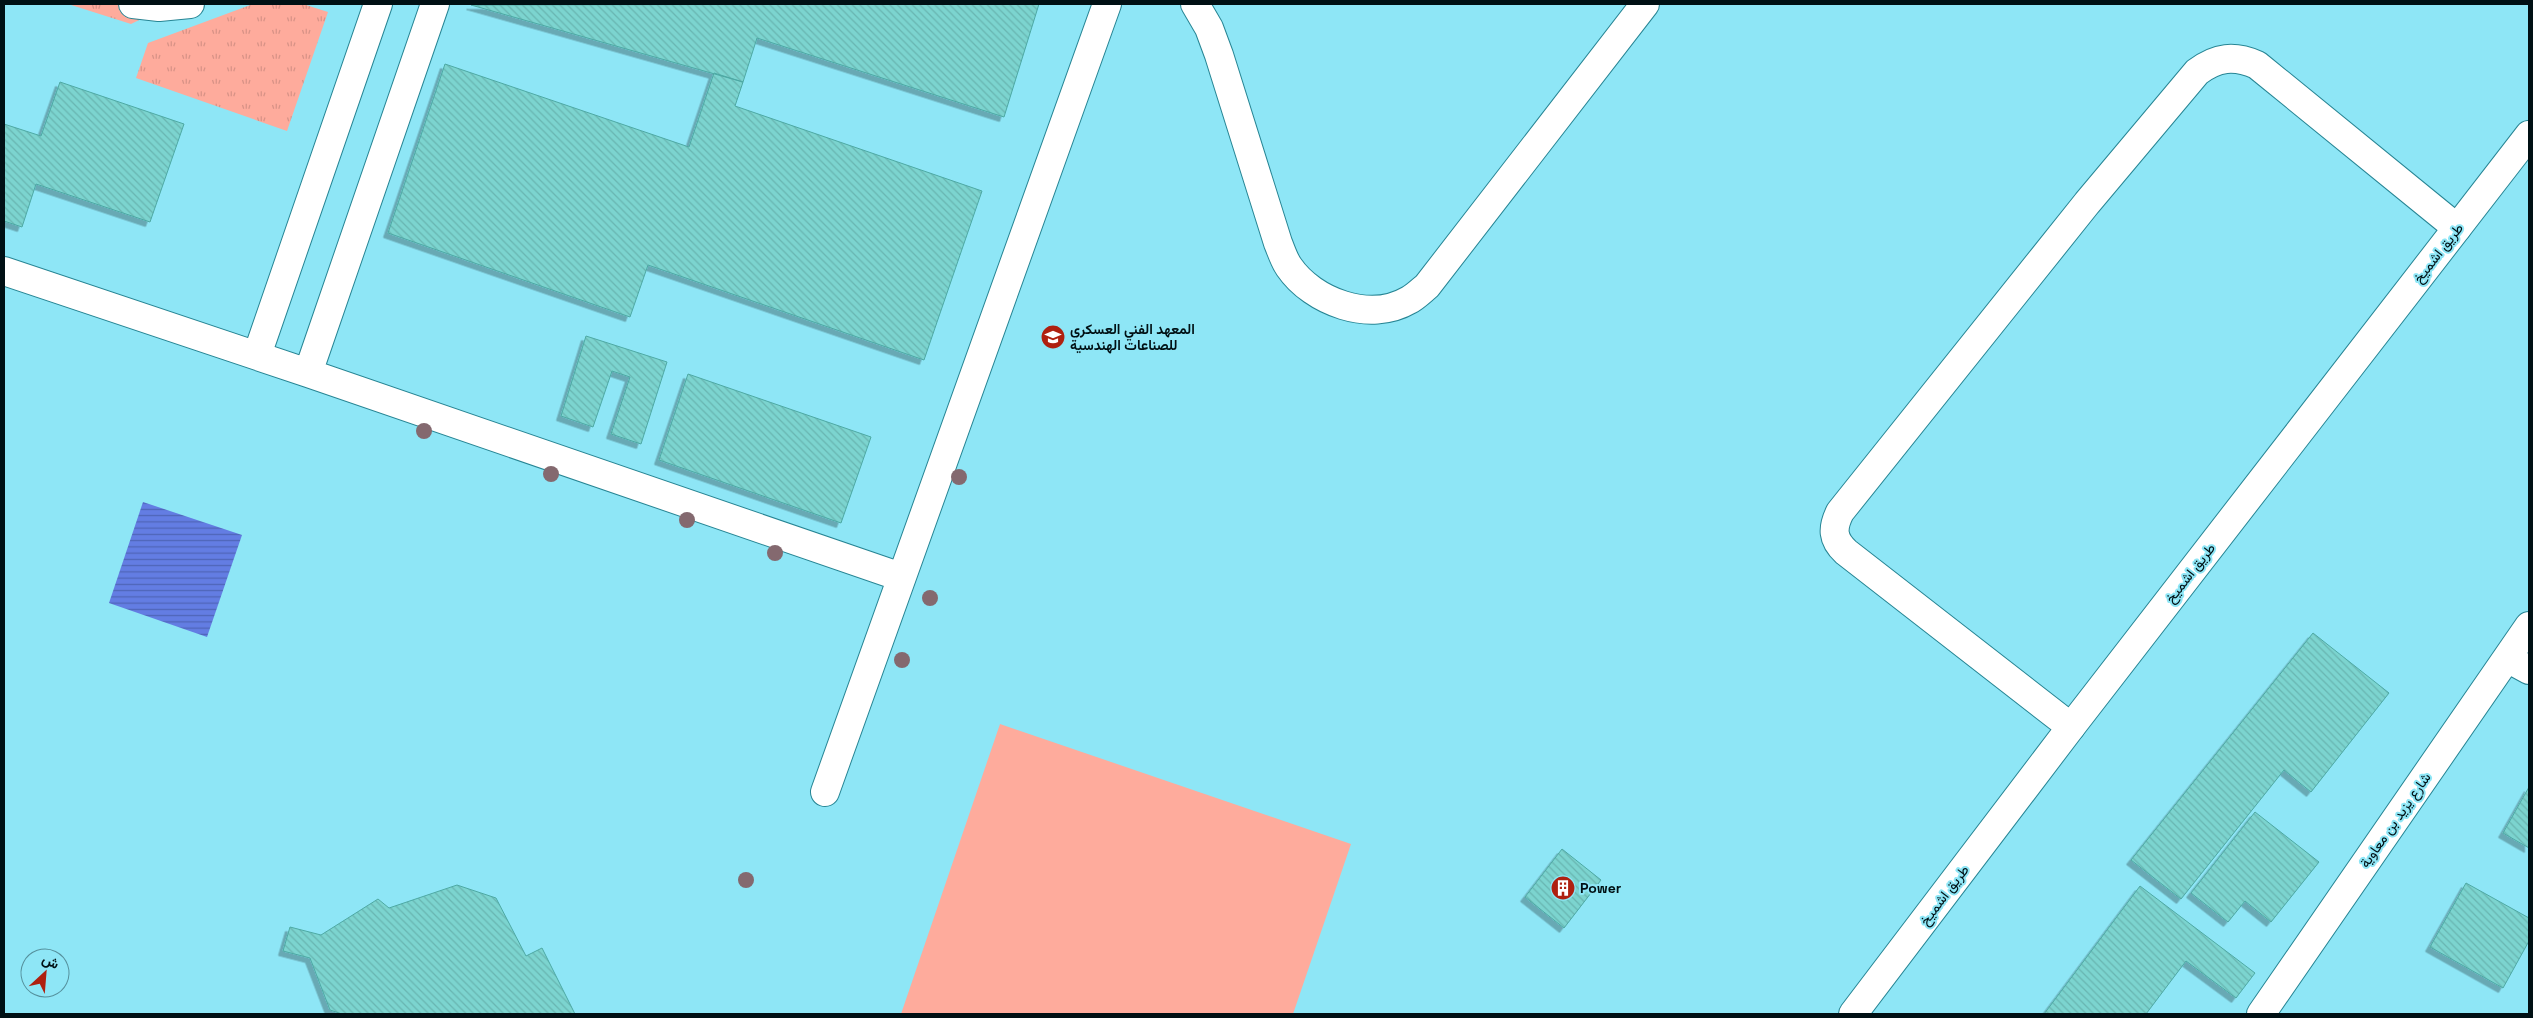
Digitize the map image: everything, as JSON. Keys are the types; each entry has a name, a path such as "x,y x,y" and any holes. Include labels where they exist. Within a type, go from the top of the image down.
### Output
{"main road":[{"path":"133,4 159,7 190,4"},
{"path":"257,355 378,4"},
{"path":"308,373 435,4"},
{"path":"825,792 1107,4"},
{"path":"1196,4 1209,28 1219,55 1278,243 1289,267 1307,287 1330,300 1356,308 1382,308 1408,301 1427,286 1645,4"},
{"path":"2071,727 1840,546 1835,539 1834,525 1846,504 2087,203 2196,72 2209,63 2225,58 2242,59 2257,65 2457,228"},
{"name":"طريق اشميخ","path":"1853,1014 2071,727 2529,135"},
{"path":"4,271 257,355 901,577"},
{"name":"شارع يزيد بن معاوية","path":"2262,1014 2518,664 2529,626"}],"green space":[{"path":"68,4 172,4 131,24"},
{"path":"253,4 303,4 328,12 287,131 136,78 148,43"},
{"path":"1000,724 1351,844 1293,1014 901,1014"}],"water":[{"path":"143,502 242,535 207,637 109,603"}],"building":[{"path":"1039,4 1004,117 757,38 743,82 471,5"},
{"path":"445,64 689,147 714,73 743,82 735,106 982,191 924,360 648,265 630,317 388,233"},
{"path":"60,82 184,124 150,222 36,184 22,227 4,221 4,124 41,136"},
{"path":"586,336 667,362 641,444 611,434 630,377 612,371 593,427 561,416"},
{"path":"688,374 871,437 841,523 659,460"},
{"path":"2313,633 2389,693 2311,792 2284,770 2181,899 2131,860"},
{"path":"2529,787 2529,848 2503,833"},
{"path":"2255,812 2319,862 2271,922 2245,901 2228,922 2191,893"},
{"name":"Power","path":"1562,849 1601,880 1564,928 1525,897"},
{"path":"2466,883 2529,918 2529,941 2503,988 2430,947"},
{"path":"457,885 496,898 526,956 542,948 575,1014 342,1014 330,1010 310,958 283,951 290,927 321,935 378,899 389,908"},
{"path":"2140,886 2255,973 2236,998 2186,961 2146,1014 2044,1014"}],"place":[{"name":"المعهد الفني العسكري للصناعات الهندسية","path":"1053,337"},
{"name":"Power","path":"1563,888"}]}
